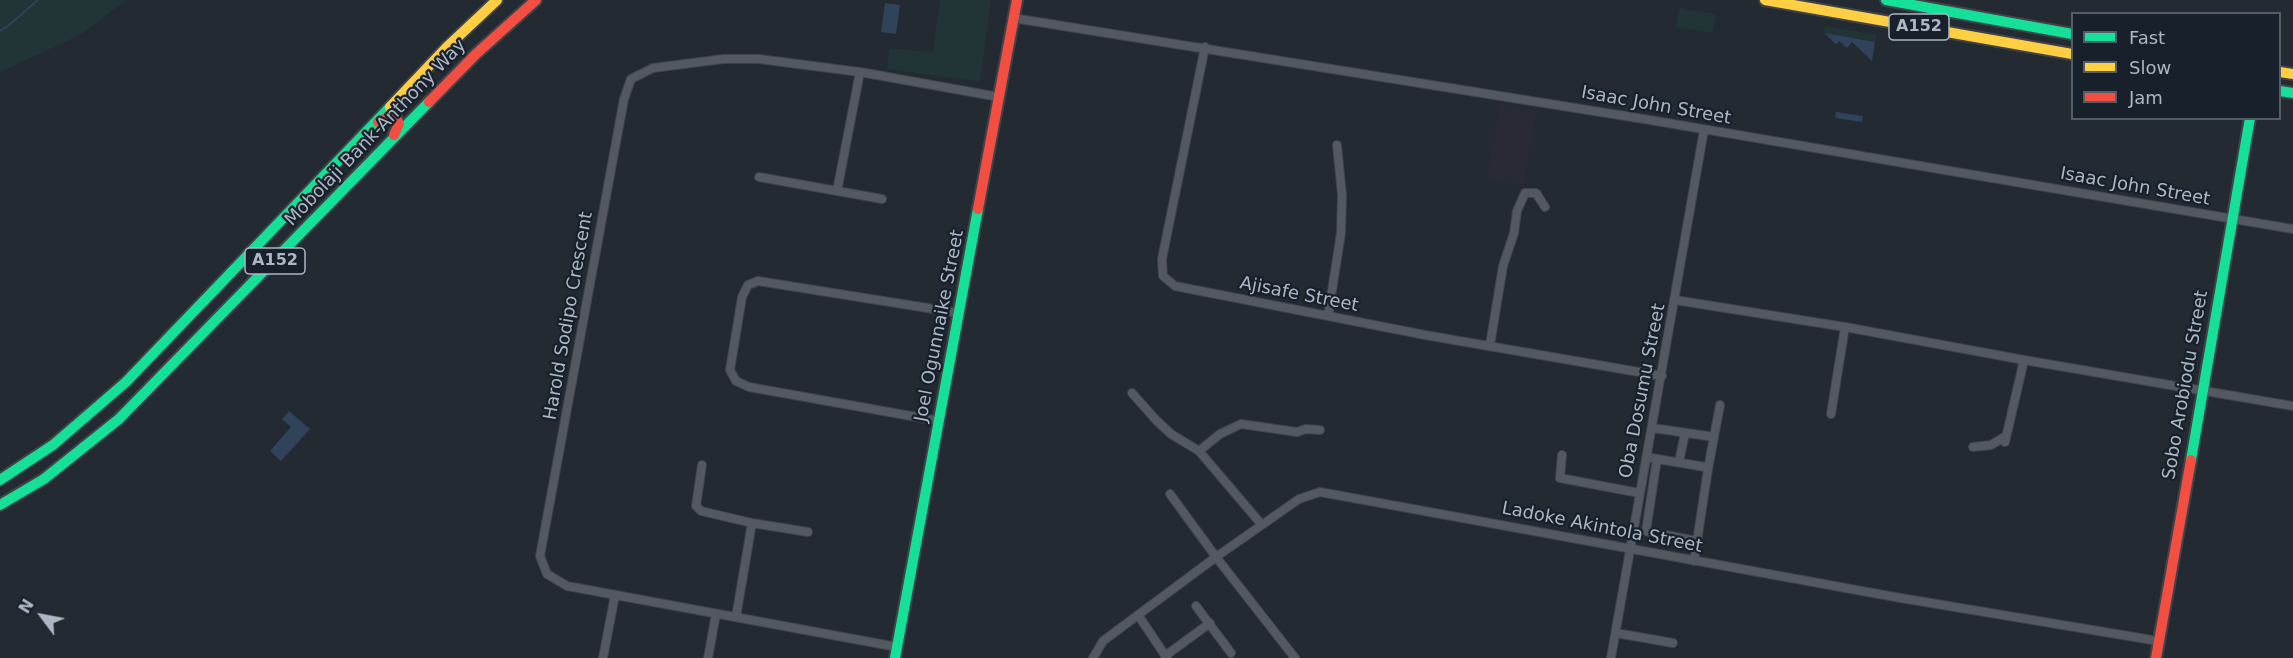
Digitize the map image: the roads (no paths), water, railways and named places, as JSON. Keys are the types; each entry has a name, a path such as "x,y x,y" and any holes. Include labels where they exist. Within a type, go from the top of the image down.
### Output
{"main road":[{"name":"Mobolaji Bank-Anthony Way","path":"0,480 20,469 71,431 134,373 441,53 497,0"},
{"name":"Mobolaji Bank-Anthony Way","path":"0,505 44,479 118,419 476,54 536,0"},
{"name":"Joel Ogunnaike Street","path":"896,652 1017,0"},
{"name":"A152","path":"1770,0 1809,4 2071,54"},
{"name":"A152","path":"1887,0 2071,34"},
{"path":"405,90 399,105 403,115 412,115 425,107"},
{"path":"370,129 387,117 396,118 398,128 388,144"},
{"name":"Sobo Arobiodu Street","path":"2156,658 2250,120"}],"street":[{"name":"Isaac John Street","path":"1013,18 1205,47 1934,167 2293,229"},
{"name":"Ajisafe Street","path":"1205,47 1162,259 1163,276 1175,286 1662,376"},
{"name":"Harold Sodipo Crescent","path":"896,652 736,617 567,586 547,574 540,556 624,99 631,79 652,68 723,58 759,59 860,72 999,97"},
{"path":"837,191 860,72"},
{"name":"Oba Dosumu Street","path":"1611,658 1704,130"},
{"path":"1328,316 1341,233 1342,195 1337,145"},
{"path":"759,177 882,199"},
{"path":"1490,345 1503,266 1514,233 1517,211 1525,193 1536,193 1545,207"},
{"path":"939,421 749,387 736,381 730,370 742,297 748,285 758,281 959,313"},
{"path":"1675,300 1845,327 2202,392 2293,406"},
{"path":"1831,414 1845,327"},
{"path":"1972,447 1991,445 2005,439 2024,360"},
{"path":"1132,393 1171,434 1199,451 1262,525"},
{"path":"1694,561 1720,405"},
{"path":"1199,451 1225,431 1241,424 1296,432 1306,429 1320,430"},
{"path":"1653,428 1714,437"},
{"path":"1679,462 1685,433"},
{"path":"1562,455 1560,478 1639,493"},
{"path":"1696,541 1646,531 1655,458 1708,469"},
{"path":"702,465 696,506 701,511 752,523 808,532"},
{"name":"Ladoke Akintola Street","path":"1093,658 1102,641 1215,557 1299,499 1320,492 1630,547 1694,561 2158,641"},
{"path":"1170,494 1215,557 1295,658"},
{"path":"736,617 752,523"},
{"path":"603,658 615,595"},
{"path":"1196,606 1231,653"},
{"path":"708,658 716,614"},
{"path":"1138,615 1166,657 1210,623"},
{"path":"1616,633 1673,644"}],"water":[{"path":"885,3 900,5 896,34 881,32"},
{"path":"1824,33 1875,42 1872,61 1852,42 1847,48 1839,41 1836,44"},
{"path":"1836,112 1863,116 1862,122 1835,118"},
{"path":"289,411 310,429 281,461 270,451 291,427 282,419"}],"waterway":[{"path":"0,31 38,0"}]}
